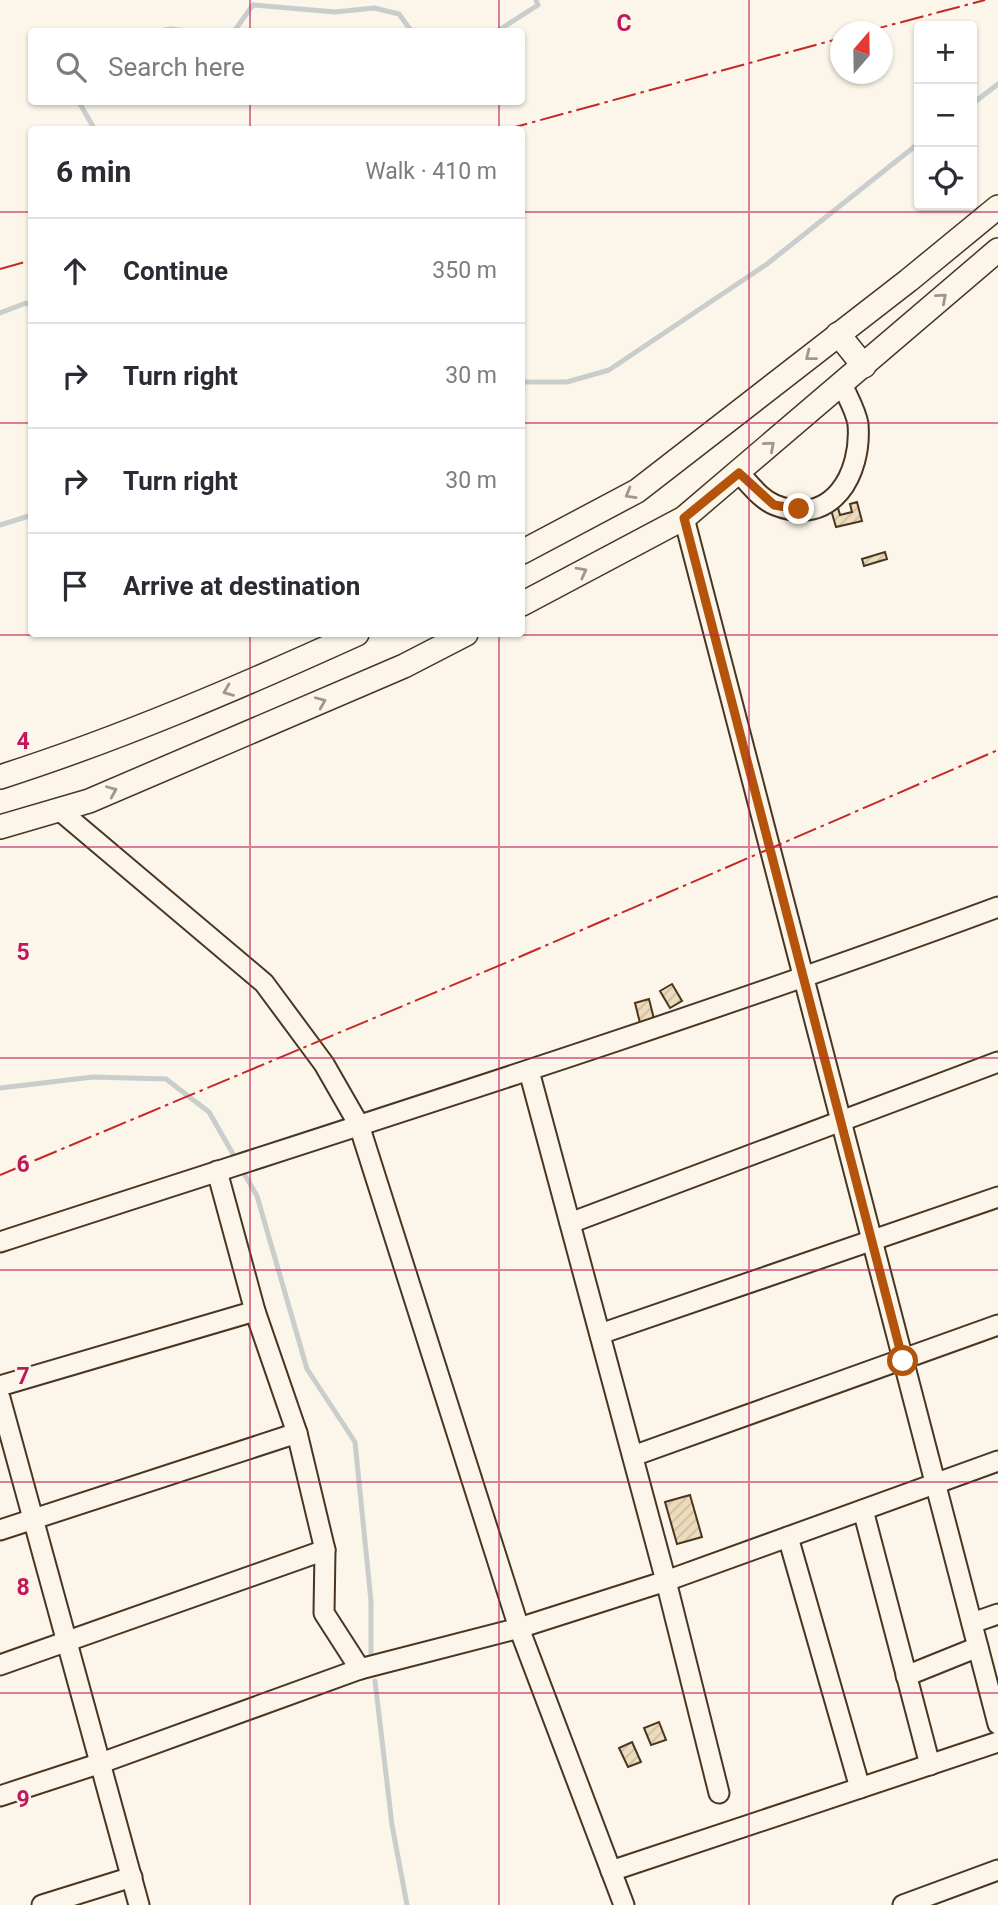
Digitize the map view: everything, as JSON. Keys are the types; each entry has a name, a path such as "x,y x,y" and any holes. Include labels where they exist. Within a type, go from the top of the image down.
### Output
{"main road":[{"path":"525,550 637,491 998,207"},
{"path":"525,602 684,518 998,250"},
{"path":"838,334 864,366"},
{"path":"0,777 82,751 350,637"},
{"path":"0,827 89,801 404,666 460,637"}],"street":[{"path":"739,473 762,498 786,508 811,509 835,499 849,477 858,435 858,421 842,383"},
{"path":"684,518 998,1724"},
{"path":"58,809 264,983 324,1064 359,1125 519,1628 624,1905"},
{"path":"0,1242 529,1071 998,907"},
{"path":"570,1223 998,1062"},
{"path":"529,1071 666,1580 719,1793"},
{"path":"223,1169 255,1311 297,1433 325,1550 324,1613 360,1669"},
{"path":"600,1334 998,1197"},
{"path":"0,1386 255,1311"},
{"path":"633,1456 998,1325"},
{"path":"0,1398 139,1905"},
{"path":"0,1531 297,1433"},
{"path":"0,1796 101,1763 360,1669 519,1628 666,1580 998,1461"},
{"path":"863,1510 930,1765"},
{"path":"788,1537 860,1788"},
{"path":"0,1665 325,1550"},
{"path":"972,1623 998,1614"},
{"path":"906,1676 978,1647"},
{"path":"611,1871 998,1742"},
{"path":"904,1905 998,1870"},
{"path":"41,1905 132,1877"}],"building":[{"path":"857,502 862,521 836,527 831,510 838,508 840,515 852,512 850,504"},
{"path":"885,552 887,559 864,566 862,559"},
{"path":"672,984 682,1001 670,1008 660,991"},
{"path":"649,999 654,1019 640,1023 635,1003"},
{"path":"690,1495 702,1537 677,1544 665,1502"},
{"path":"659,1722 666,1740 651,1745 644,1728"},
{"path":"632,1742 641,1762 628,1767 619,1748"}],"waterway":[{"path":"502,28 538,5 536,0"},
{"path":"236,28 253,5 335,12 374,8 399,14 409,28"},
{"path":"977,100 998,84"},
{"path":"81,105 93,126"},
{"path":"525,382 567,382 609,370 767,264 914,147"},
{"path":"0,313 28,304"},
{"path":"0,525 28,516"},
{"path":"0,1088 93,1077 166,1079 209,1112 257,1196 307,1369 355,1442 371,1601 371,1655"},
{"path":"375,1681 392,1825 407,1905"}],"power":[{"path":"893,24 985,0"},
{"path":"519,126 830,41"},
{"path":"0,269 28,261"},
{"path":"0,1175 510,961 998,750"}],"route":[{"path":"799,509 774,505 762,498 739,473 684,518 903,1361"}]}
